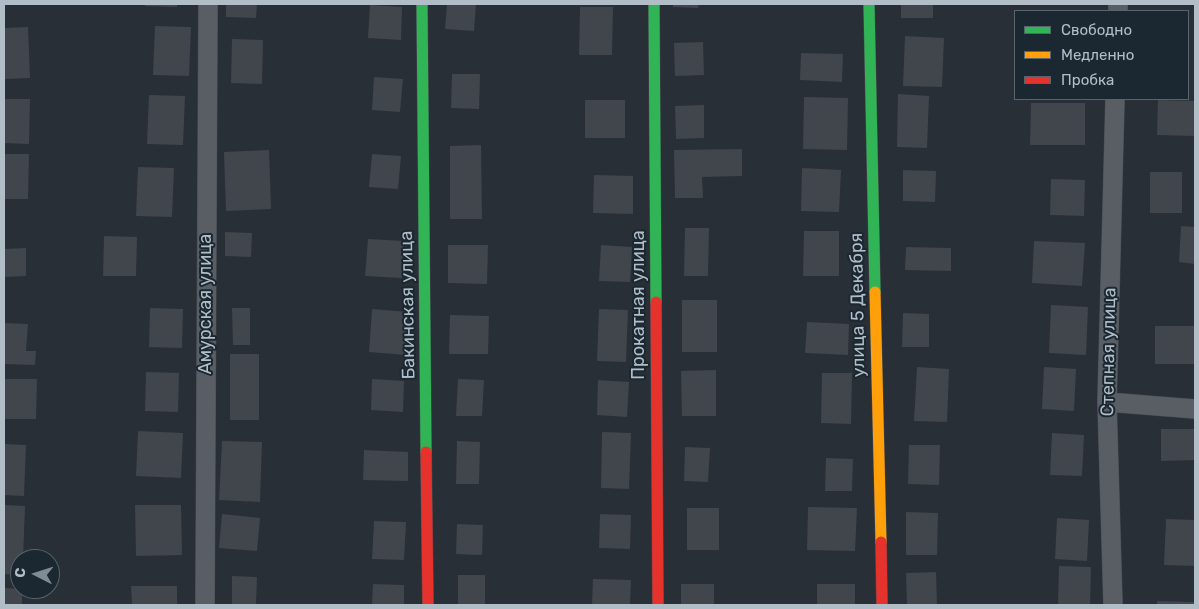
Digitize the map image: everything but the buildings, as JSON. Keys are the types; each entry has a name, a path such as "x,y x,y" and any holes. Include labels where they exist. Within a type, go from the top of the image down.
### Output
{"street":[{"name":"Амурская улица","path":"205,605 208,4"},
{"name":"Бакинская улица","path":"422,4 428,605"},
{"name":"Прокатная улица","path":"654,4 658,605"},
{"name":"улица 5 Декабря","path":"869,4 882,605"},
{"name":"Степная улица","path":"1113,605 1107,402 1116,100"},
{"path":"1107,402 1195,409"}],"traffic: fast":[{"path":"422,4 426,452"},
{"path":"654,4 656,302"},
{"path":"869,4 875,292"}],"traffic: slow":[{"path":"875,292 881,542"}],"traffic: jam":[{"path":"656,302 658,605"},
{"path":"426,452 428,605"},
{"path":"881,542 882,605"}]}
